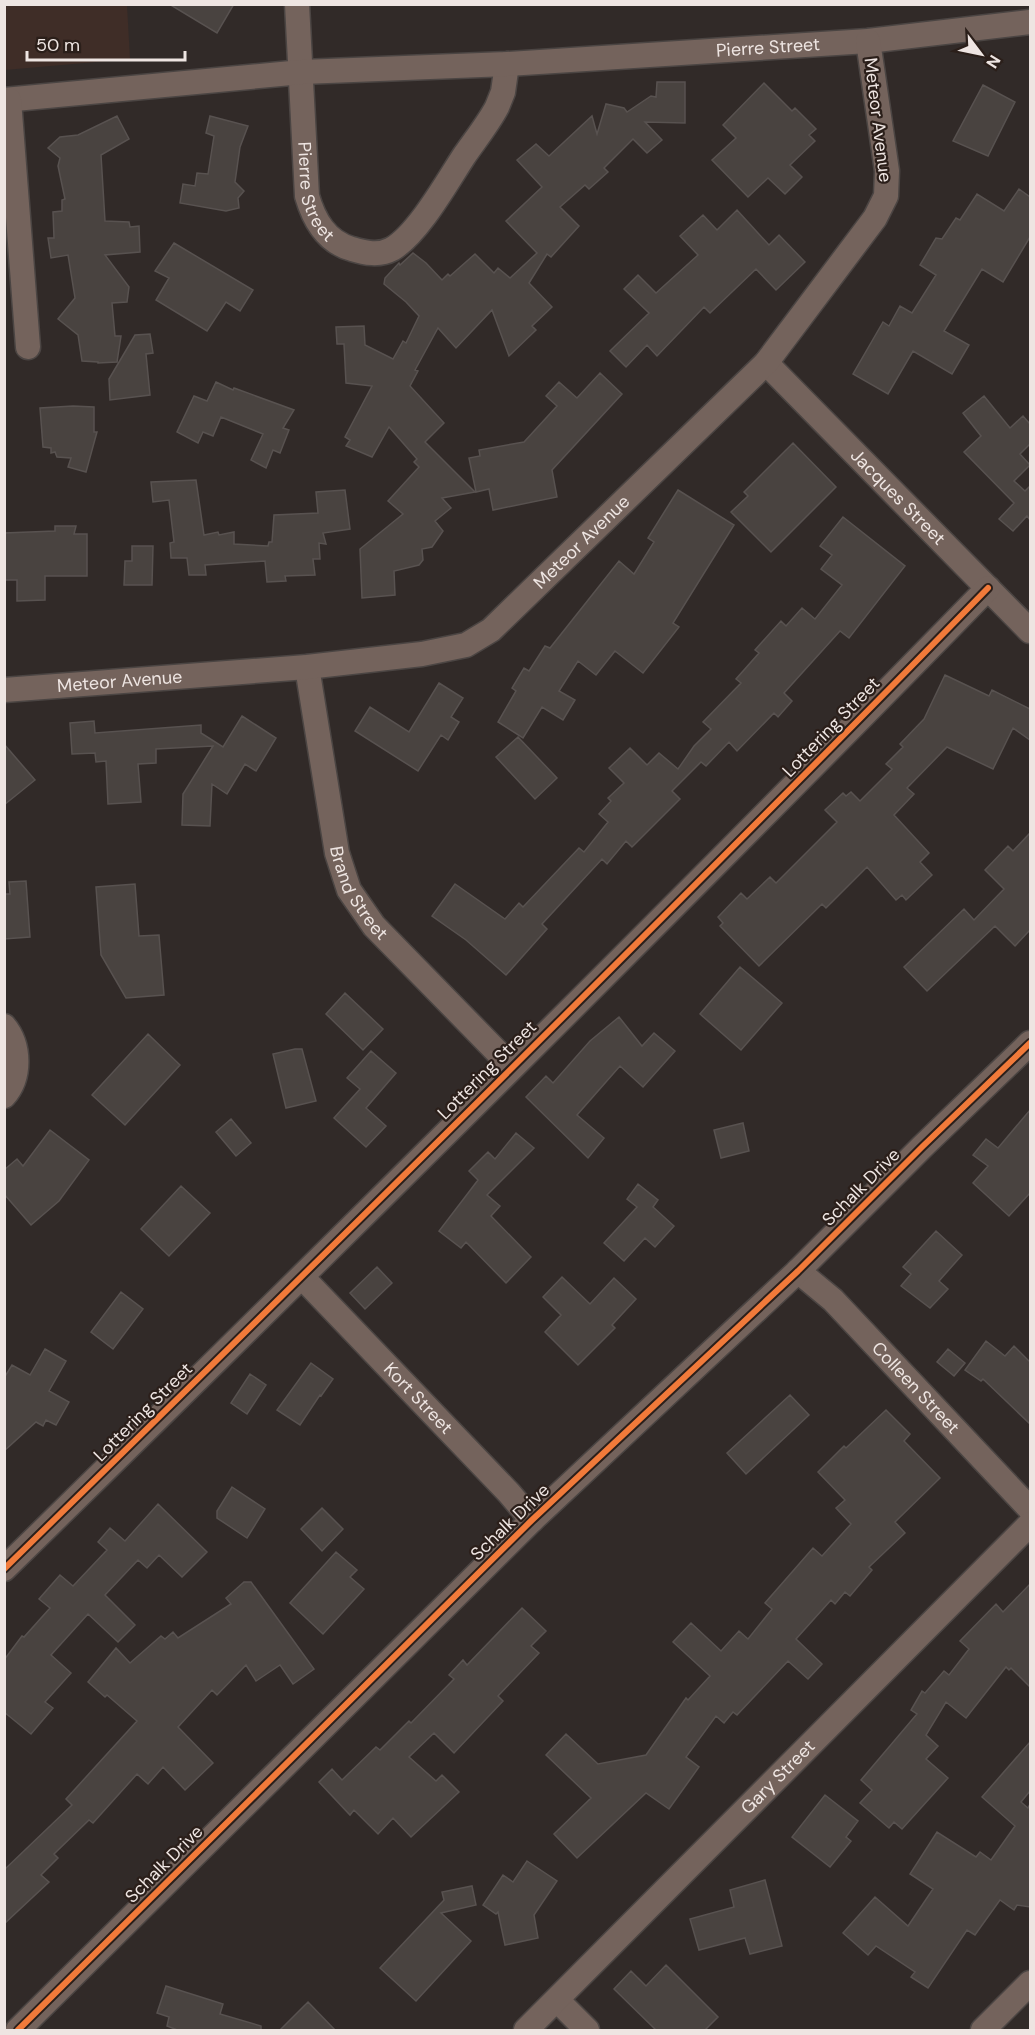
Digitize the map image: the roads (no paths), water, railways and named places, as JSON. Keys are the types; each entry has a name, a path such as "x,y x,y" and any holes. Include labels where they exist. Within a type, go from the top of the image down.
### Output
{"street":[{"path":"297,4 302,72"},
{"name":"Pierre Street","path":"7,100 302,72 507,64 868,41 1030,22"},
{"name":"Meteor Avenue","path":"4,690 307,667 422,654 466,645 491,630 765,363 875,218 886,196 887,171 868,41"},
{"name":"Pierre Street","path":"302,72 307,196 312,212 331,240 344,247 375,254 390,250 405,240 434,202 498,107 503,92 507,64"},
{"path":"7,100 28,347"},
{"name":"Jacques Street","path":"765,363 1030,631"},
{"name":"Lottering Street","path":"4,1569 302,1277 798,782 988,588"},
{"name":"Brand Street","path":"307,667 337,854 349,890 374,926 512,1067"},
{"path":"4,1026 13,1036 17,1055 16,1072 9,1091 4,1096"},
{"name":"Schalk Drive","path":"18,2031 532,1520 798,1271 1030,1043"},
{"name":"Colleen Street","path":"798,1271 833,1300 1030,1509"},
{"name":"Kort Street","path":"302,1277 501,1484 532,1520"},
{"name":"Gary Street","path":"526,2031 1030,1524"},
{"path":"982,2031 1030,1983"},
{"path":"557,2000 587,2031"}]}
